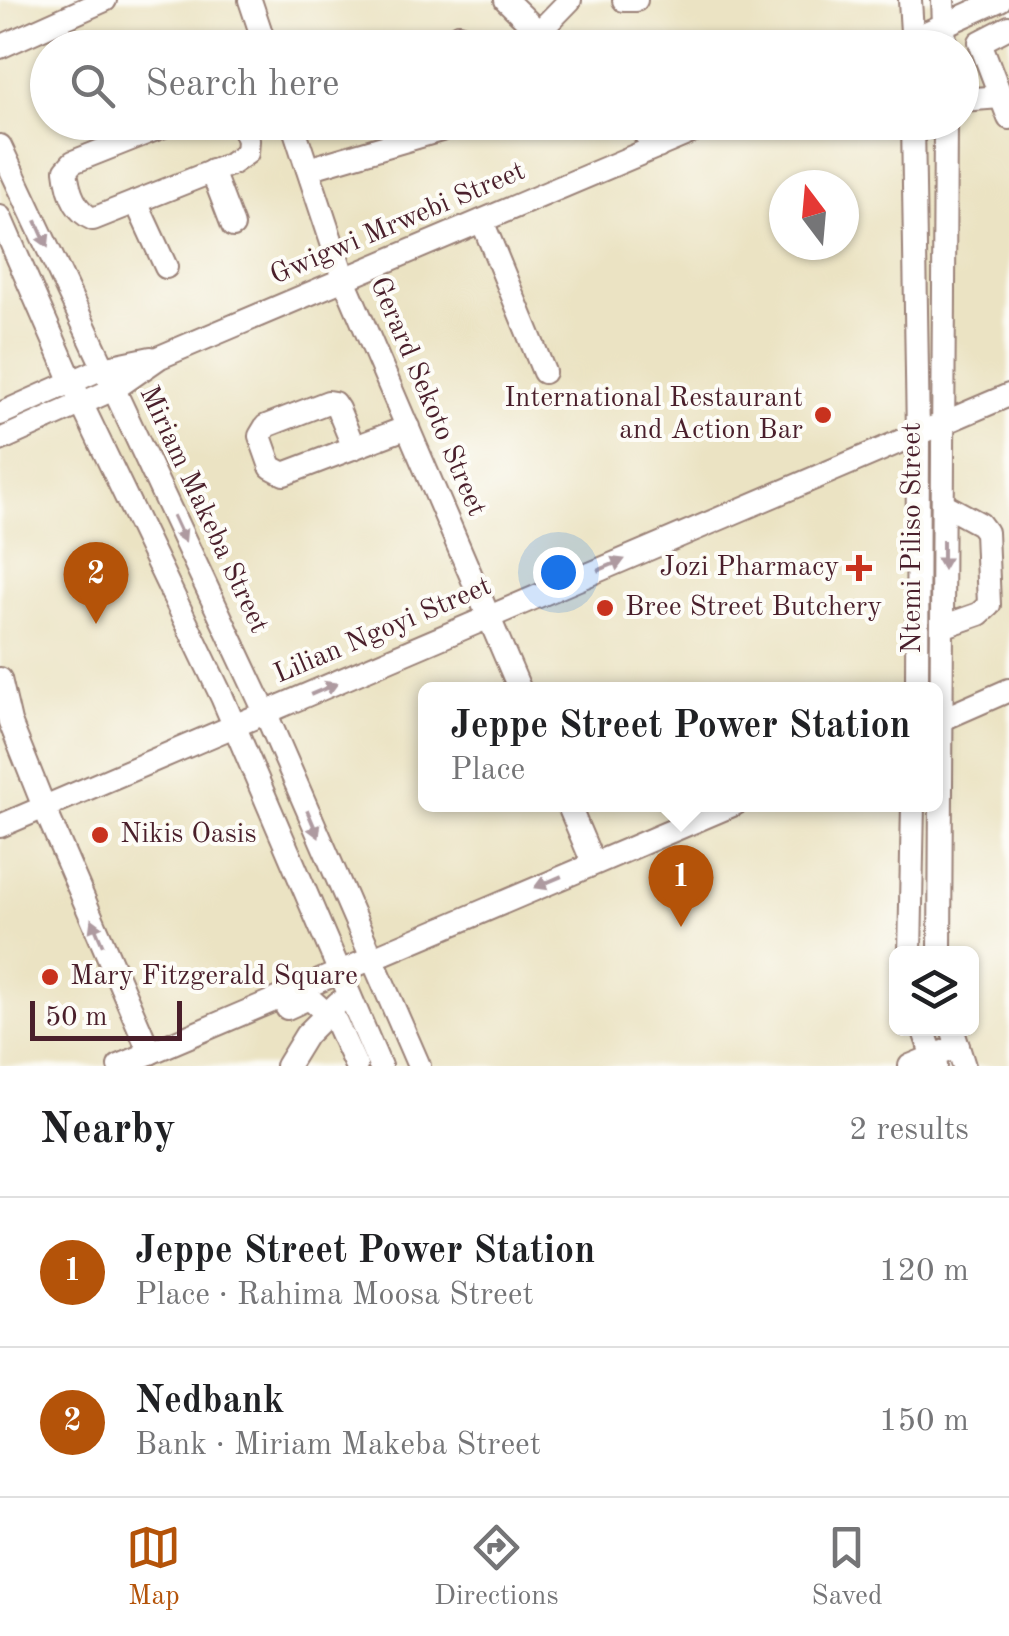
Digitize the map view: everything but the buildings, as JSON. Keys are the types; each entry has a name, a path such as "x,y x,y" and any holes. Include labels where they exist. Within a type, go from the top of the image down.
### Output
{"street":[{"path":"38,30 104,0"},
{"path":"250,0 260,30"},
{"path":"553,30 570,0"},
{"path":"624,0 636,0"},
{"path":"907,30 910,0"},
{"path":"943,0 945,30"},
{"path":"955,30 1000,0"},
{"path":"520,5 539,30"},
{"path":"979,45 1009,28"},
{"path":"0,47 30,33"},
{"path":"979,69 1005,108"},
{"path":"979,103 1005,108"},
{"path":"129,140 73,162 66,170 68,188 83,215 93,219 212,172 247,153 248,140"},
{"name":"Gerard Sekoto Street","path":"298,140 344,279 517,682"},
{"path":"308,170 397,140"},
{"path":"651,140 658,147"},
{"name":"Gwigwi Mrwebi Street","path":"0,414 77,394 114,389 160,357 674,140"},
{"name":"Ntemi Piliso Street","path":"913,140 918,436 916,682"},
{"name":"Ntemi Piliso Street","path":"940,682 944,140"},
{"name":"Miriam Makeba Street","path":"0,146 266,714 418,1066"},
{"path":"212,172 234,226"},
{"path":"136,202 166,267"},
{"path":"0,216 77,394 235,728 380,1066"},
{"path":"482,221 544,372"},
{"name":"Gwigwi Mrwebi Street","path":"0,440 77,394 102,368 160,357"},
{"name":"Lilian Ngoyi Street","path":"0,826 1009,395"},
{"path":"354,448 408,428"},
{"path":"943,504 980,524 986,532 988,604 980,614"},
{"path":"942,627 980,614 1009,614"},
{"path":"0,679 10,722 150,1060"},
{"path":"943,719 1009,690"},
{"path":"571,812 593,863"},
{"path":"150,1060 344,982 371,958 716,812"},
{"path":"910,946 914,812"},
{"name":"Ntemi Piliso Street","path":"939,812 940,946"},
{"path":"287,1066 306,1035 327,1014 344,982"},
{"path":"119,1066 150,1060 308,998 336,1022 356,1066"},
{"path":"924,1036 926,1063 958,1047"}],"place":[{"name":"International Restaurant and Action Bar","path":"823,415"},
{"name":"Jozi Pharmacy","path":"859,568"},
{"name":"Bree Street Butchery","path":"605,608"},
{"name":"Nedbank","path":"96,624"},
{"name":"Nikis Oasis","path":"100,835"},
{"name":"Jeppe Street Power Station","path":"681,927"},
{"name":"Mary Fitzgerald Square","path":"50,977"}]}
